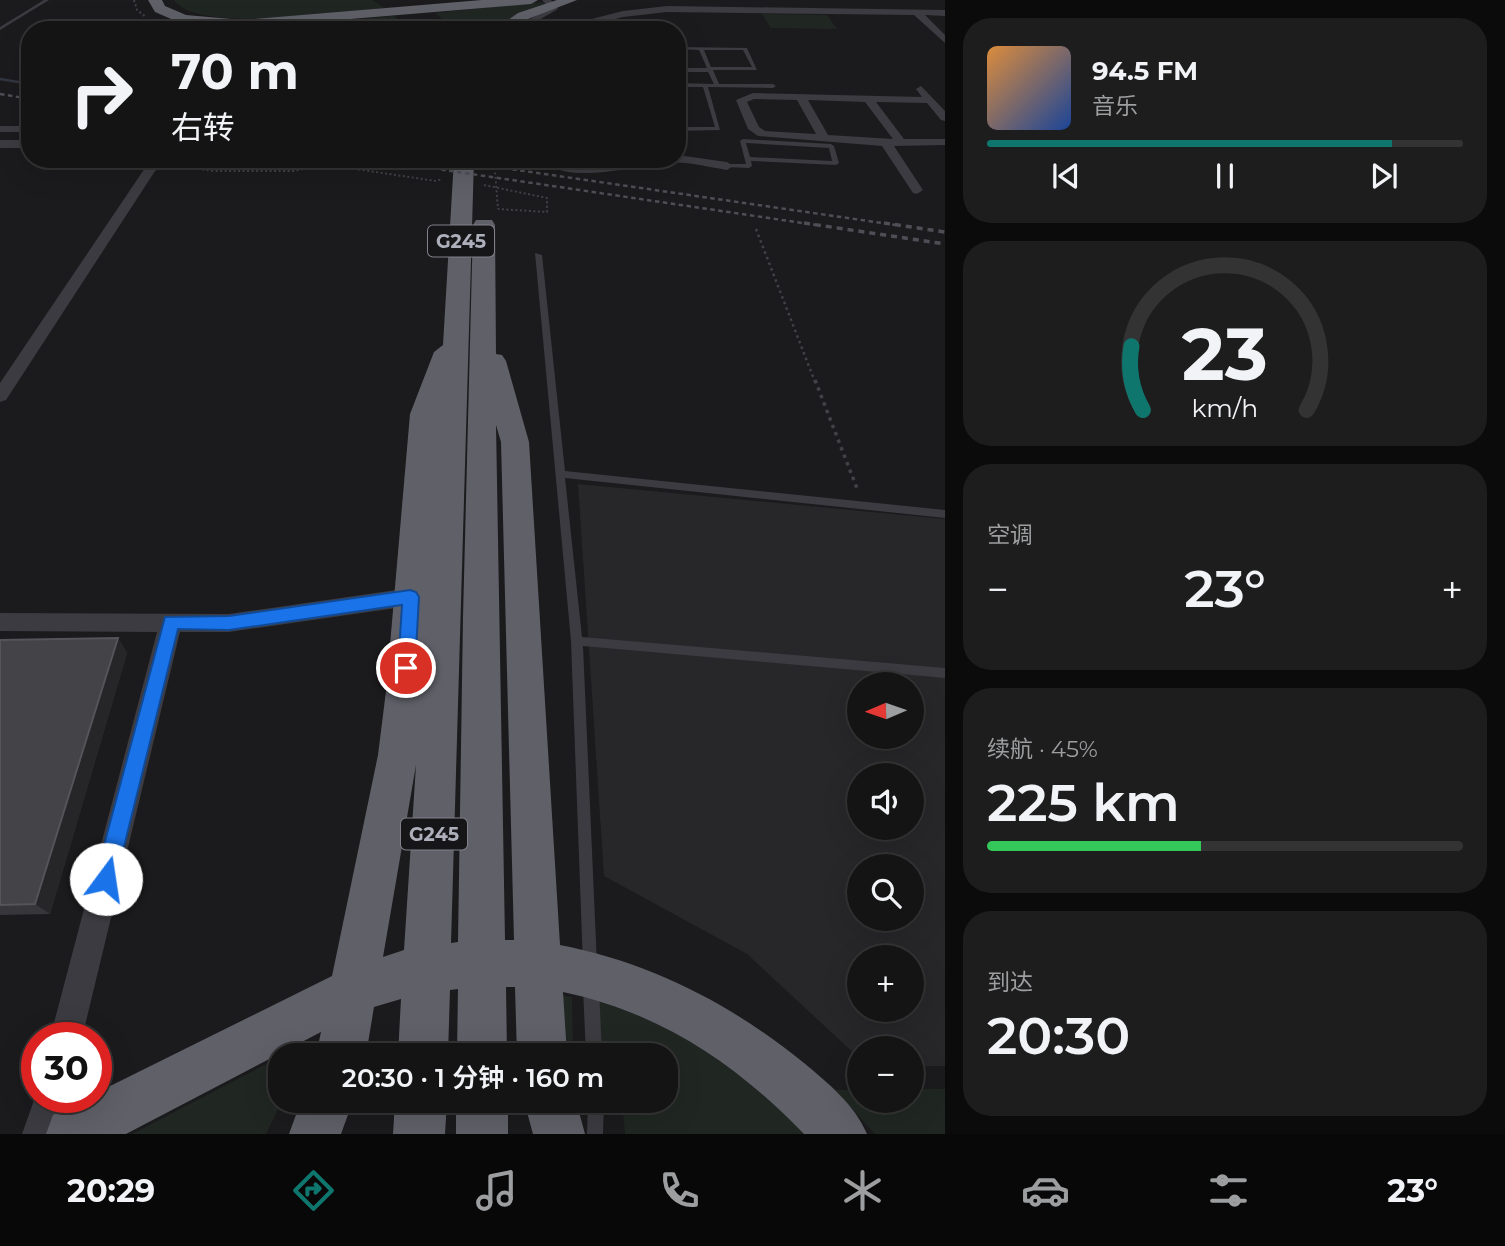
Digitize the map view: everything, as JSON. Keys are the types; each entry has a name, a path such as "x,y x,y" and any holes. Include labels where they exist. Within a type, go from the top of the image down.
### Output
{"highway":[{"path":"146,0 150,9 162,18 175,21"},
{"path":"155,0 165,12 197,21"},
{"path":"167,0 170,6 198,17 254,20 531,0"},
{"path":"385,0 414,21"},
{"path":"403,0 434,21"},
{"path":"271,21 487,0"},
{"path":"523,21 570,0"},
{"name":"G245","path":"464,168 470,323 482,1043"},
{"name":"G245","path":"424,1043 470,323 494,199"},
{"path":"345,1043 398,755 424,414 470,323"},
{"path":"470,323 515,442 541,1043"},
{"path":"72,1134 352,992 425,969 498,962 564,966 602,975 669,1001 714,1026 766,1063 841,1134"},
{"path":"314,1134 322,1113"},
{"path":"419,1134 420,1113"},
{"path":"482,1113 482,1134"},
{"path":"553,1113 559,1134"}],"street":[{"path":"524,21 554,9 546,0"},
{"path":"594,21 623,13 667,9 945,13"},
{"path":"923,13 945,30"},
{"path":"923,13 945,40"},
{"path":"918,85 944,116"},
{"path":"930,100 753,96 743,98 741,102 758,132 886,143 899,140 945,142"},
{"path":"801,97 824,138"},
{"path":"863,100 899,140"},
{"path":"0,129 21,129"},
{"path":"886,143 917,190"},
{"path":"0,144 21,144"},
{"path":"686,161 727,166"},
{"path":"0,396 151,168"},
{"path":"0,622 229,623 410,597"},
{"path":"70,1022 171,622"},
{"path":"39,1134 46,1113"}],"lane":[{"path":"0,29 47,0"},
{"path":"686,48 744,49 755,69 686,70"},
{"path":"701,49 717,85"},
{"path":"686,85 773,86"},
{"path":"686,129 718,129 705,85"},
{"path":"727,166 749,166 747,159 743,141 831,146 836,163 747,159"},
{"path":"538,255 577,641 594,1043"},
{"path":"560,474 945,514"},
{"path":"577,641 945,673"},
{"path":"595,1134 596,1113"}],"path":[{"path":"193,168 213,171 295,171 307,168"},
{"path":"349,168 436,181 442,179"},
{"path":"547,198 547,212 494,199 547,198"},
{"path":"757,229 863,506"}],"shaded area":[{"path":"174,0 372,0 385,8 240,19 187,10"},
{"path":"543,2 547,6 513,21 444,21 435,13"},
{"path":"762,14 827,15 837,29 771,28"},
{"path":"394,16 400,21 333,21"},
{"path":"578,484 945,519 945,1066 924,1066 924,1036 847,1036 847,1047 747,954 604,876"},
{"path":"558,995 572,997 573,1043 561,1043"},
{"path":"598,1001 659,1024 686,1039 736,1073 809,1134 625,1134 623,1113 678,1113 678,1043 600,1043"},
{"path":"268,1063 268,1113 276,1113 266,1134 132,1134"},
{"path":"924,1089 945,1089 945,1134 875,1134 856,1113 924,1113"},
{"path":"835,1090 847,1090 847,1103"}],"building":[{"path":"118,638 35,904 0,905 0,640"}],"waterway":[{"path":"0,79 21,82"}],"railway":[{"path":"0,94 21,98"},
{"path":"431,168 816,225"},
{"path":"503,168 896,225"},
{"path":"804,223 945,244"},
{"path":"884,223 945,232"}],"route":[{"path":"106,879 171,622 229,623 410,597 406,668"}]}
